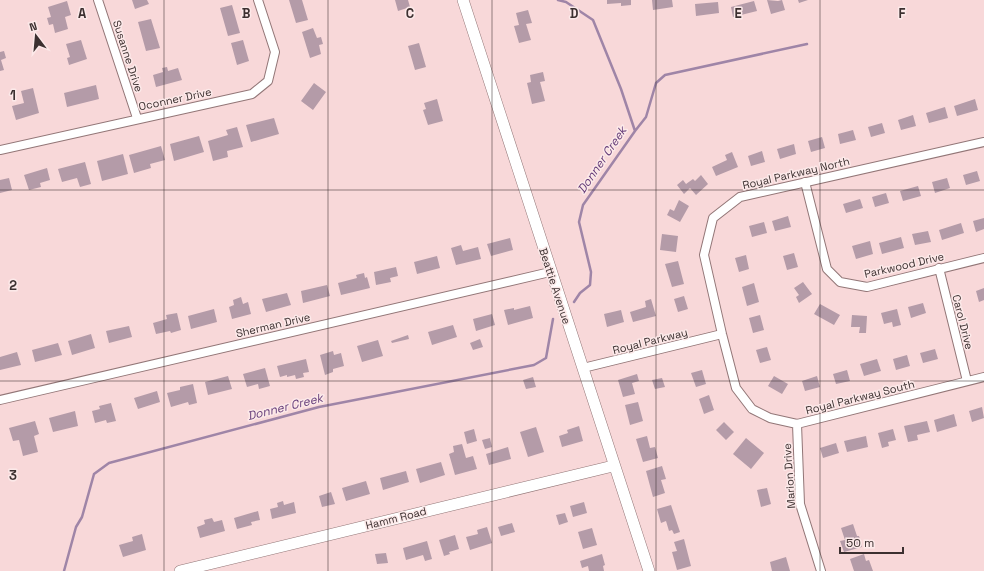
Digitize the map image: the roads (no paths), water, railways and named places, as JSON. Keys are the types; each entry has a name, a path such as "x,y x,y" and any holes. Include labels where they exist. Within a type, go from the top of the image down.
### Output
{"street":[{"name":"Susanne Drive","path":"98,0 137,118"},
{"name":"Oconner Drive","path":"0,150 137,118 252,94 268,82 274,52 258,0"},
{"name":"Beattie Avenue","path":"463,0 648,571"},
{"name":"Royal Parkway North","path":"722,334 704,256 713,218 740,197 984,142"},
{"name":"Parkwood Drive","path":"805,182 827,269 840,282 867,287 984,258"},
{"name":"Carol Drive","path":"939,268 967,381"},
{"name":"Sherman Drive","path":"0,400 550,272"},
{"name":"Royal Parkway","path":"583,368 722,334"},
{"name":"Royal Parkway South","path":"722,334 736,388 752,409 770,418 797,424 984,377"},
{"name":"Marion Drive","path":"797,424 800,504 821,571"},
{"name":"Hamm Road","path":"180,571 613,466"}],"waterway":[{"name":"Donner Creek","path":"558,0 566,2 593,20 621,89 635,131 583,205 579,222 591,272 590,285 580,293 574,302"},
{"path":"635,131 646,117 656,83 665,75 807,44"},
{"name":"Donner Creek","path":"64,571 76,527 82,517 94,474 109,463 319,407 534,365 546,358 553,319"}]}
